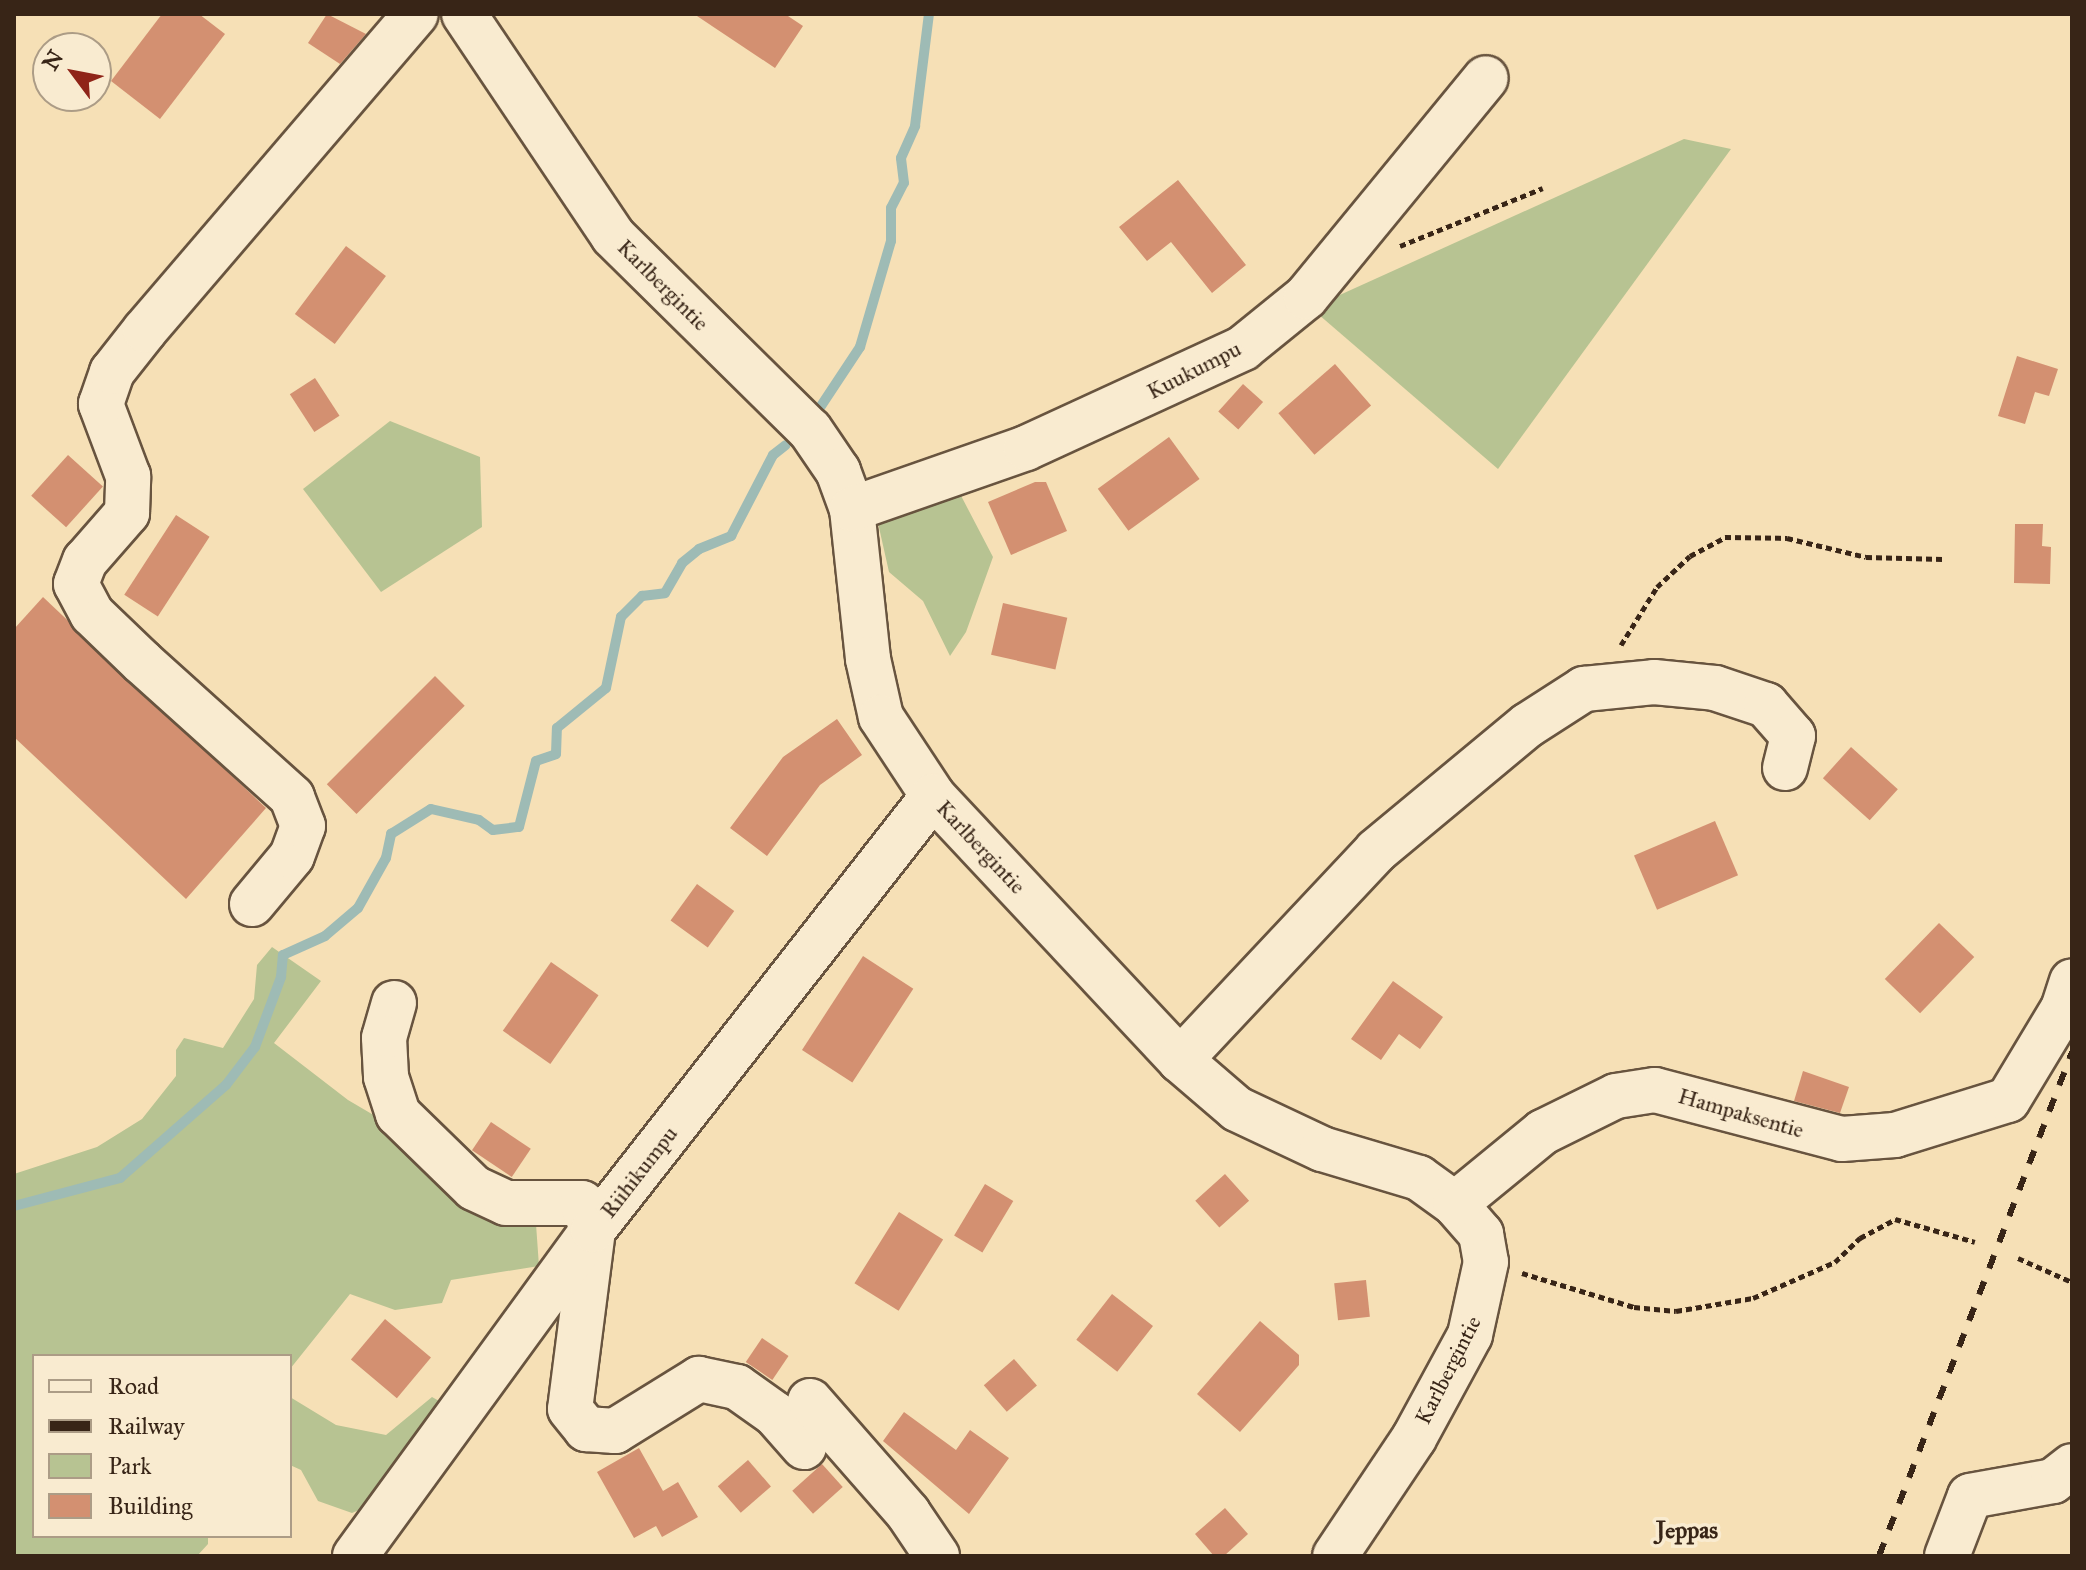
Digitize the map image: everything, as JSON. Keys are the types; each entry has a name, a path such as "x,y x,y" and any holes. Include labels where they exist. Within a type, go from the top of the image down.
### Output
{"street":[{"path":"252,904 292,856 303,826 292,797 92,614 76,584 85,561 127,513 128,476 101,404 112,372 145,330 416,14"},
{"name":"Karlbergintie","path":"481,19 613,236 810,430 838,471 852,509 868,659 881,717 933,796 1180,1060 1266,1128 1419,1178 1455,1204 1481,1234 1486,1262 1470,1335 1414,1438 1335,1556"},
{"name":"Kuukumpu","path":"852,509 1026,448 1243,348 1306,297 1486,78"},
{"path":"1180,1060 1376,851 1528,725 1584,689 1654,682 1715,688 1766,705 1793,736 1785,768"},
{"name":"Riihikumpu","path":"355,1556 593,1230 933,796"},
{"name":"Hampaksentie","path":"1455,1204 1543,1132 1616,1096 1655,1090 1842,1139 1895,1135 2008,1100 2063,1009 2072,981"},
{"path":"394,1003 385,1051 398,1114 474,1188 506,1203 582,1203 593,1230 570,1409 586,1429 615,1431 699,1379 737,1387 775,1414 804,1447"},
{"path":"810,1401 908,1513 937,1556"},
{"path":"1947,1556 1970,1496 2053,1481 2072,1466"}],"path":[{"path":"1395,248 1543,188"},
{"path":"1584,689 1628,636 1657,587 1690,556 1725,537 1787,538 1866,557 1943,559"},
{"path":"1486,1262 1634,1307 1676,1311 1753,1298 1835,1262 1860,1238 1895,1219 1975,1242"},
{"path":"2018,1258 2072,1282"}],"green space":[{"path":"1684,139 1731,149 1498,469 1311,308"},
{"path":"390,421 480,457 482,527 381,592 303,489"},
{"path":"957,488 993,557 966,632 950,656 923,601 889,572 878,523"},
{"path":"272,947 321,981 274,1043 348,1100 535,1210 539,1266 451,1280 442,1303 395,1310 350,1294 292,1366 292,1354 32,1354 32,1538 208,1538 208,1544 197,1556 14,1556 14,1174 97,1147 142,1119 176,1076 176,1050 184,1038 223,1048 254,999 257,965"},
{"path":"432,1397 448,1406 382,1500 352,1513 318,1501 301,1470 292,1466 292,1398 336,1425 386,1435"}],"building":[{"path":"162,14 199,14 225,34 160,119 112,80"},
{"path":"327,14 366,34 340,64 308,43"},
{"path":"694,14 785,14 803,26 775,68"},
{"path":"1178,180 1246,265 1212,293 1171,242 1147,261 1119,227"},
{"path":"346,246 386,276 335,344 295,314"},
{"path":"2017,356 2058,369 2049,396 2035,392 2025,424 1998,416"},
{"path":"1335,364 1371,406 1314,455 1278,413"},
{"path":"315,378 340,416 314,432 290,394"},
{"path":"1243,384 1263,402 1238,430 1218,411"},
{"path":"1169,437 1200,479 1128,531 1098,489"},
{"path":"68,455 103,486 66,527 31,496"},
{"path":"1035,482 1046,482 1067,531 1011,555 988,502"},
{"path":"176,515 210,537 158,616 124,595"},
{"path":"2015,524 2043,524 2042,546 2051,547 2050,584 2014,583"},
{"path":"43,597 266,808 186,899 14,737 14,629"},
{"path":"1003,603 1067,618 1055,669 991,655"},
{"path":"435,676 465,706 357,814 327,784"},
{"path":"837,719 862,755 820,785 767,856 730,828 783,757"},
{"path":"1851,747 1898,789 1870,820 1823,778"},
{"path":"1715,821 1738,875 1657,910 1634,855"},
{"path":"697,884 734,911 708,947 671,920"},
{"path":"1939,923 1974,957 1920,1013 1885,979"},
{"path":"863,956 913,989 852,1083 802,1050"},
{"path":"551,962 599,995 550,1064 503,1031"},
{"path":"1393,981 1443,1017 1420,1049 1399,1034 1381,1060 1351,1039"},
{"path":"1803,1071 1849,1087 1840,1113 1794,1101"},
{"path":"491,1122 531,1149 512,1177 472,1150"},
{"path":"1225,1174 1249,1201 1219,1228 1195,1201"},
{"path":"985,1184 1013,1201 982,1252 954,1235"},
{"path":"899,1212 943,1240 899,1311 854,1283"},
{"path":"1366,1280 1370,1317 1338,1320 1334,1283"},
{"path":"1112,1294 1153,1326 1117,1372 1076,1340"},
{"path":"385,1319 431,1358 397,1398 351,1360"},
{"path":"1260,1321 1299,1355 1299,1365 1240,1432 1197,1394"},
{"path":"762,1338 789,1356 772,1380 746,1362"},
{"path":"1014,1359 1037,1385 1007,1412 984,1385"},
{"path":"904,1412 956,1450 970,1430 1009,1458 969,1514 883,1441"},
{"path":"639,1448 663,1491 678,1482 698,1517 662,1537 656,1526 634,1538 597,1472"},
{"path":"748,1460 771,1486 741,1513 718,1486"},
{"path":"822,1464 843,1487 813,1514 792,1491"},
{"path":"1225,1508 1248,1534 1224,1556 1214,1556 1195,1534"}],"waterway":[{"path":"821,406 860,347 891,241 891,208 904,183 901,158 915,126 929,14"},
{"path":"14,1206 120,1178 226,1085 255,1047 281,977 283,955 325,936 358,908 386,858 391,834 431,809 479,820 493,830 519,827 536,761 556,754 557,728 606,688 621,617 642,596 665,593 682,563 699,549 731,536 773,455 786,445"}],"railway":[{"path":"1879,1556 2072,1052"}],"district":[{"name":"Jeppas","path":"1687,1531"}]}
